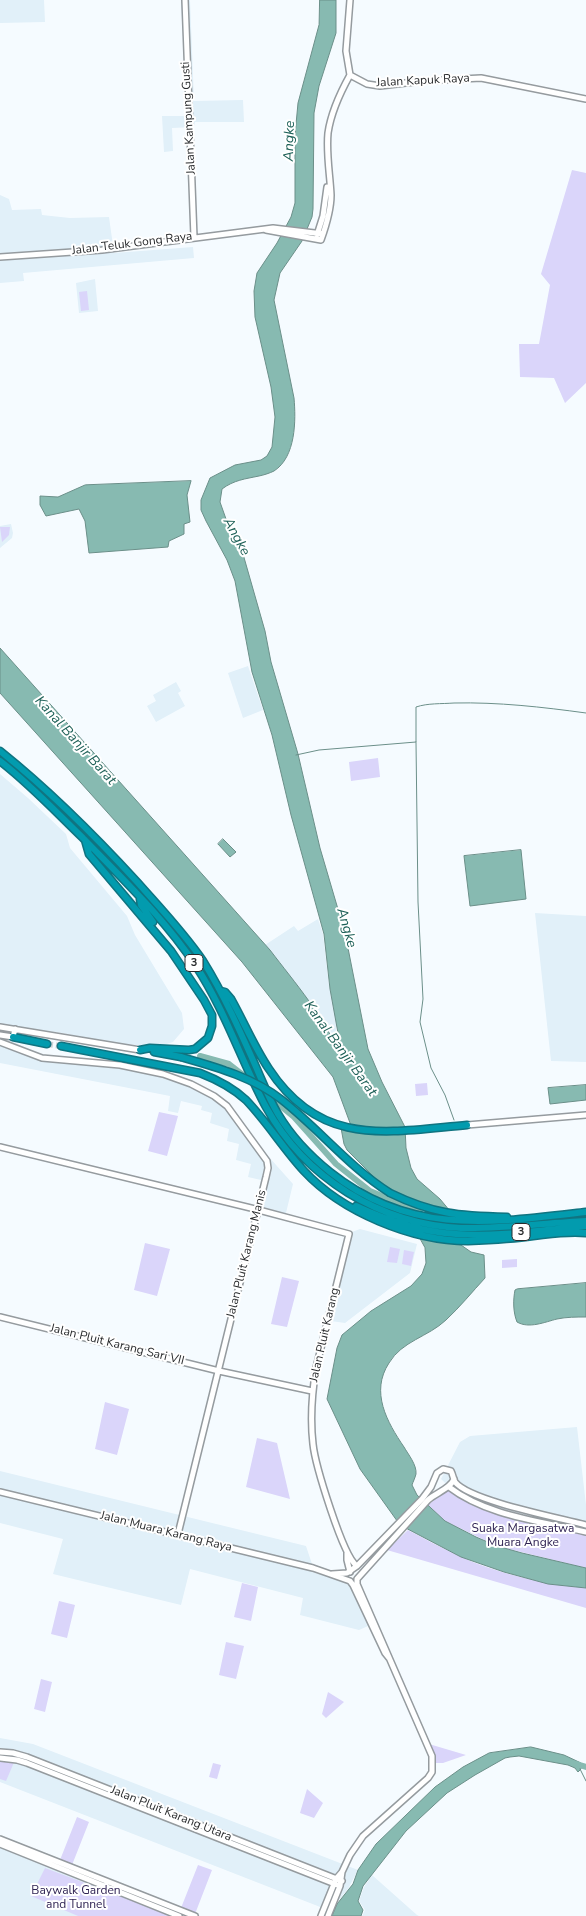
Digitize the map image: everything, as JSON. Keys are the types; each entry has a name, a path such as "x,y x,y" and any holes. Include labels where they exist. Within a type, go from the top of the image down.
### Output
{"highway":[{"name":"3","path":"0,751 31,777 111,854 190,944 220,990 270,1098 287,1127 334,1176 352,1188 397,1210 437,1219 511,1217 520,1219 586,1212"},
{"path":"0,761 19,777"},
{"path":"0,765 19,777"},
{"name":"3","path":"19,777 105,859 181,945 209,987 268,1110 308,1161 339,1187 381,1211 419,1222 461,1228 508,1227 586,1221"},
{"path":"85,840 89,854 157,933 195,986 209,1008 213,1019 211,1032 204,1042 195,1049 150,1048 140,1050"},
{"path":"140,898 141,905 187,969 195,986"},
{"path":"220,990 225,992 231,999 260,1055 285,1091 312,1113 337,1125 371,1132 467,1125"},
{"path":"13,1037 47,1044"},
{"path":"60,1046 200,1073 228,1085 246,1100 304,1172 343,1203 369,1217 417,1233 453,1240 468,1241 556,1233 586,1233"},
{"path":"140,1050 181,1057 213,1066 259,1085 281,1099 348,1162 390,1193 412,1204 441,1213 474,1219"},
{"name":"3","path":"268,1110 271,1121 284,1140 318,1179 355,1205 376,1215 413,1226 457,1234 484,1234 586,1226"}],"street":[{"name":"Jalan Kampung Gusti","path":"184,0 194,237"},
{"path":"350,0 346,51 350,75"},
{"name":"Jalan Teluk Gong Raya","path":"0,257 96,250 265,230 319,236 328,179 330,123 338,98 350,75"},
{"name":"Jalan Kapuk Raya","path":"350,75 367,84 380,86 481,78 586,99"},
{"path":"0,1027 140,1050"},
{"path":"0,1035 13,1037 15,1029"},
{"name":"Jalan Pluit Karang Manis","path":"0,1042 50,1060 111,1063 164,1074 184,1081 214,1096 226,1106 256,1144 268,1164 178,1534"},
{"path":"467,1125 586,1115"},
{"path":"0,1147 258,1210"},
{"name":"Jalan Pluit Karang","path":"258,1210 349,1234 312,1390 313,1446 333,1515 347,1552 357,1566"},
{"name":"Jalan Pluit Karang Sari VII","path":"0,1317 219,1371 312,1390"},
{"path":"321,1916 329,1905 350,1855 363,1836 432,1772 432,1756 357,1582 358,1578 424,1501 437,1473 443,1469 451,1471 454,1480 467,1490 500,1503 586,1525"},
{"path":"435,1479 437,1484 448,1487 474,1502 500,1512 586,1532"},
{"path":"350,1572 393,1528 424,1501 448,1487 454,1480"},
{"name":"Jalan Muara Karang Raya","path":"0,1492 178,1534 332,1574 350,1581 357,1592 384,1653 389,1658"},
{"name":"Jalan Pluit Karang","path":"347,1552 350,1572"},
{"name":"Jalan Muara Karang Raya","path":"332,1574 350,1572"},
{"name":"Jalan Pluit Karang Utara","path":"0,1752 18,1754 338,1882"},
{"name":"Jalan Pluit Karang Utara","path":"0,1758 17,1760 59,1772"},
{"path":"0,1839 38,1857"},
{"path":"0,1844 194,1916"},
{"path":"47,1860 179,1916"},
{"path":"328,1916 329,1905"}],"shaded area":[{"path":"0,0 44,0 45,22 0,23"},
{"path":"181,0 190,0 194,101 243,100 244,122 195,122 194,127 172,128 173,151 164,152 162,116 187,116"},
{"path":"0,195 9,199 12,210 41,209 42,215 70,218 109,217 114,253 193,247 194,258 23,273 24,281 0,283"},
{"path":"95,279 98,311 79,313 76,283"},
{"path":"11,524 12,538 0,548 0,526"},
{"path":"248,666 263,710 243,718 228,673"},
{"path":"176,682 181,691 178,693 185,706 156,722 147,706 156,701 153,695"},
{"path":"0,774 66,834 70,848 127,916 135,935 182,1013 184,1029 173,1042 157,1047 115,1043 62,1033 0,1026"},
{"path":"535,913 586,916 586,1062 551,1061"},
{"path":"318,919 323,934 329,985 337,1021 335,1037 265,945 294,926 298,931"},
{"path":"0,1029 10,1040 54,1063 109,1065 178,1080 220,1102 293,1184 285,1217 256,1209 261,1180 248,1177 251,1164 236,1160 239,1144 227,1141 229,1129 210,1123 212,1113 201,1110 202,1106 181,1101 178,1113 168,1111 170,1096 0,1063"},
{"path":"360,1229 417,1244 410,1273 345,1323 331,1321 352,1232"},
{"path":"577,1427 586,1505 586,1535 501,1514 463,1500 441,1479 460,1442 470,1436"},
{"path":"0,1471 306,1546 315,1573 355,1583 375,1623 359,1630 300,1615 303,1598 190,1569 181,1605 53,1574 63,1539 0,1523"},
{"path":"0,1738 33,1744 358,1870 333,1912 0,1782"},
{"path":"0,1847 29,1858 171,1916 0,1916"},
{"path":"372,1875 419,1916 362,1916 365,1910 359,1901 364,1887"}],"green space":[{"path":"572,170 586,173 586,383 565,403 554,378 520,377 519,344 539,344 550,285 541,274"},
{"path":"87,291 89,310 81,311 79,292"},
{"path":"0,527 10,527 9,535 2,542"},
{"path":"378,758 380,777 351,781 349,762"},
{"path":"427,1083 428,1095 416,1096 415,1084"},
{"path":"159,1112 178,1116 167,1156 148,1151"},
{"path":"145,1243 170,1249 157,1296 134,1290"},
{"path":"390,1247 400,1249 397,1263 387,1262"},
{"path":"404,1250 414,1252 411,1266 402,1264"},
{"path":"517,1259 517,1267 502,1268 502,1260"},
{"path":"282,1277 299,1281 287,1327 271,1324"},
{"path":"105,1402 129,1409 117,1455 95,1449"},
{"path":"257,1438 277,1443 290,1499 246,1487"},
{"name":"Suaka Margasatwa Muara Angke","path":"451,1489 463,1500 501,1514 586,1535 586,1568 497,1546 445,1521 428,1505"},
{"path":"408,1530 459,1556 489,1568 538,1581 586,1588 586,1608 387,1550"},
{"path":"242,1583 258,1587 251,1621 234,1617"},
{"path":"59,1601 75,1605 67,1638 51,1634"},
{"path":"226,1642 244,1646 236,1679 219,1675"},
{"path":"41,1679 52,1682 45,1712 34,1709"},
{"path":"328,1692 344,1702 326,1718 322,1714"},
{"path":"429,1744 466,1755 443,1763 433,1763"},
{"path":"0,1760 15,1760 6,1781 0,1779"},
{"path":"213,1763 221,1765 217,1779 209,1777"},
{"path":"307,1789 323,1803 314,1818 300,1813"},
{"path":"77,1817 89,1822 72,1865 60,1860"},
{"path":"198,1865 212,1870 195,1914 181,1908"},
{"name":"Baywalk Garden and Tunnel","path":"45,1868 173,1916 78,1916 31,1896"}],"water":[{"name":"Kanal Banjir Barat","path":"320,0 336,0 336,33 319,86 314,113 312,217 302,241 280,273 274,300 294,398 293,438 287,457 281,465 274,471 261,476 240,480 226,486 222,489 220,502 232,536 243,554 265,631 271,662 298,754 320,848 345,933 368,1049 405,1127 406,1148 411,1168 417,1179 440,1199 450,1211 411,1202 384,1187 347,1150 341,1128 353,1131 333,1077 242,962 0,693 0,648 270,950 318,1014 340,1056 344,1054 330,989 324,934 291,815 272,735 252,672 235,581 227,560 201,510 201,500 210,478 235,465 261,460 267,456 272,447 275,417 271,387 255,317 254,291 257,273 277,243 291,217 295,203 295,135 298,103 319,25"},
{"path":"191,481 187,495 190,522 184,524 184,534 169,541 168,547 89,553 85,521 79,509 46,516 40,505 40,496 58,497 85,485"},
{"path":"223,839 236,852 230,857 218,844"},
{"path":"521,850 526,899 470,906 464,856"},
{"path":"586,1085 586,1100 550,1104 548,1088"},
{"path":"420,1238 461,1245 471,1252 484,1255 485,1278 439,1326 401,1349 394,1356 383,1374 381,1396 383,1406 392,1427 415,1467 416,1474 412,1485 417,1495 445,1521 476,1537 497,1546 586,1568 586,1588 548,1584 504,1572 461,1557 400,1525 360,1469 327,1399 337,1348 342,1335 371,1311 411,1286 422,1274 426,1263 425,1248"},
{"path":"586,1283 586,1317 560,1318 532,1325 517,1322 514,1306 515,1290"},
{"path":"531,1747 564,1755 581,1763 581,1769 578,1772 575,1768 568,1765 519,1756 505,1758 475,1775 447,1793 406,1831 363,1886 358,1901 363,1910 361,1916 332,1916 337,1904 353,1884 358,1870 376,1844 435,1787 463,1767 489,1753"}],"waterway":[{"path":"296,755 319,750 416,742 416,707 425,705 487,703 586,713"},
{"path":"416,742 418,902 423,999 420,1022 431,1068 445,1095 454,1120"},
{"path":"200,1056 229,1064 247,1078"},
{"path":"255,1085 294,1117 336,1164 370,1191 420,1212"},
{"path":"573,1763 586,1767"},
{"path":"580,1769 586,1781"}],"tunnel":[{"path":"47,1044 61,1046"}],"water label":[{"name":"Angke","path":"290,141"},
{"name":"Angke","path":"236,537"},
{"name":"Angke","path":"346,928"}]}
